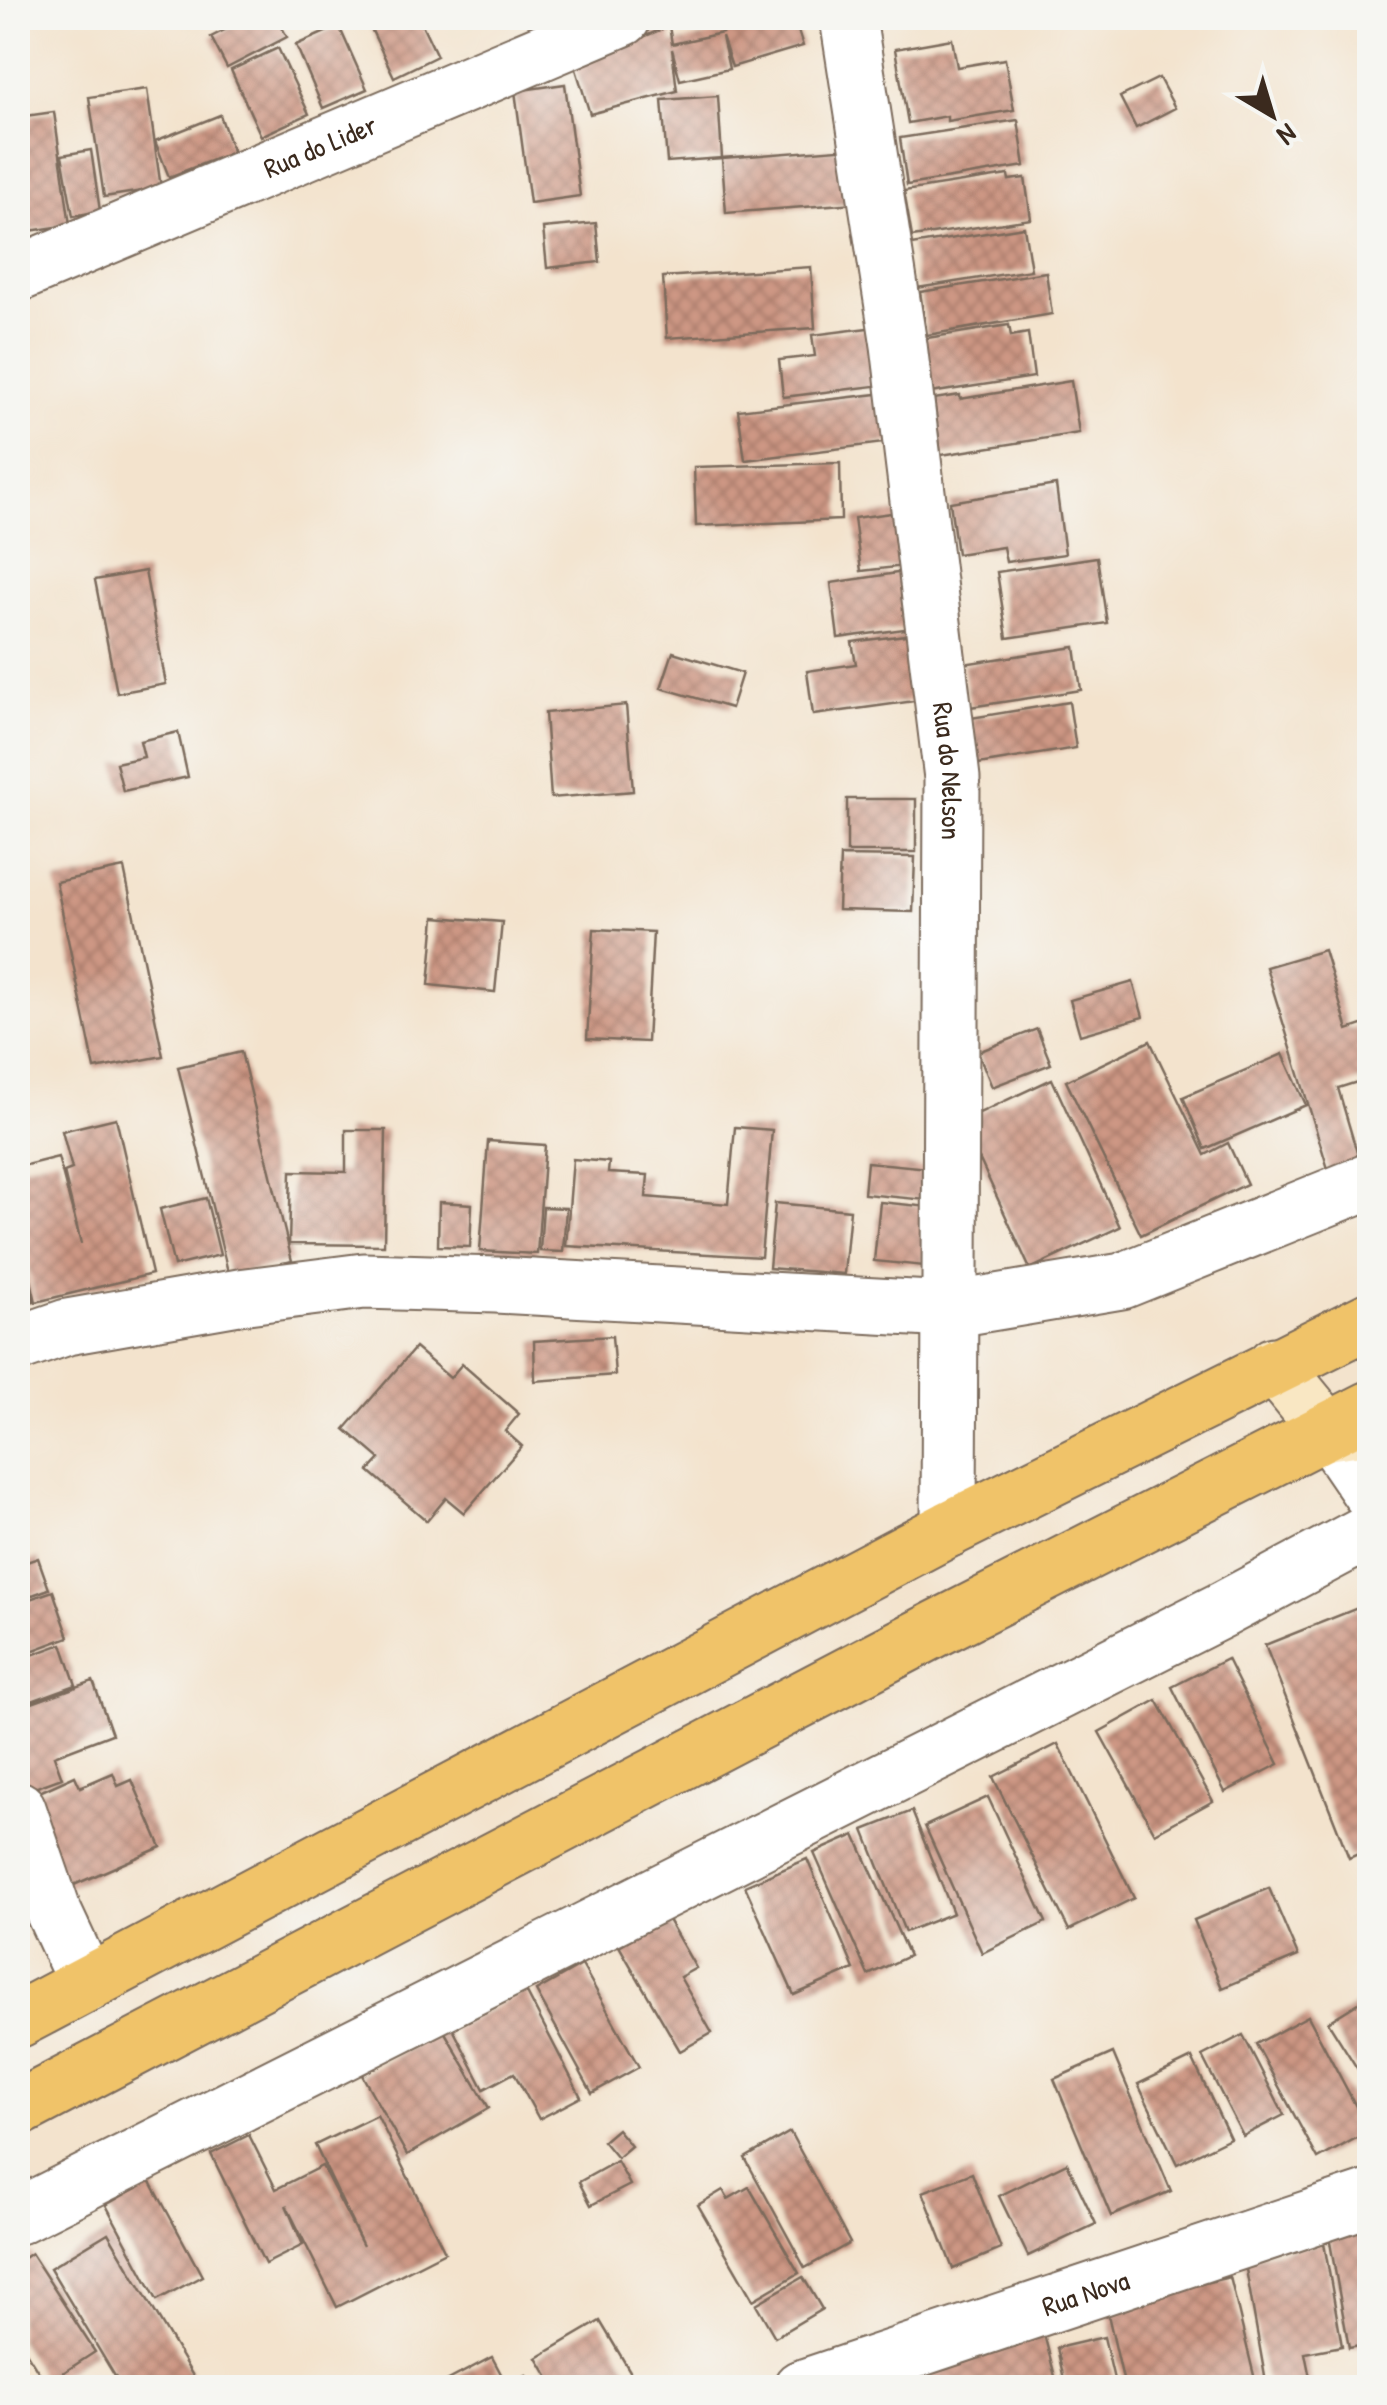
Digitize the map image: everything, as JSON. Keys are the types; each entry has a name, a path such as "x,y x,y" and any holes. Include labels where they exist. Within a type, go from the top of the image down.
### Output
{"main road":[{"path":"18,2020 949,1529 1370,1320"},
{"path":"18,2108 938,1628 1356,1422 1274,1365"}],"street":[{"name":"Rua do Lider","path":"18,274 623,18"},
{"name":"Rua do Nelson","path":"848,18 899,344 952,778 949,1529"},
{"path":"18,1344 86,1324 240,1297 364,1282 496,1285 949,1310 1122,1281 1370,1181"},
{"path":"1356,1422 1370,1492"},
{"path":"18,2216 1222,1610 1370,1531"},
{"path":"18,1808 36,1920 86,1984"},
{"name":"Rua Nova","path":"800,2388 1370,2198"}],"building":[{"path":"248,18 277,18 287,37 227,68 211,37"},
{"path":"366,18 419,18 437,56 394,77"},
{"path":"717,18 794,18 803,46 732,67 722,37 729,69 680,80 672,49 677,91 590,114 575,66 669,26 672,44 722,33"},
{"path":"339,26 367,89 323,108 296,45"},
{"path":"952,39 957,67 1005,59 1014,110 908,123 895,49"},
{"path":"278,48 309,114 261,136 231,70"},
{"path":"1159,78 1175,108 1136,128 1120,97"},
{"path":"565,84 580,196 530,203 515,91"},
{"path":"147,89 161,188 104,197 89,97"},
{"path":"718,96 722,158 667,162 662,100"},
{"path":"54,112 70,225 29,231 18,151 18,117"},
{"path":"220,115 233,152 169,177 155,141"},
{"path":"1018,120 1025,166 907,185 900,138"},
{"path":"851,148 856,203 726,213 722,158"},
{"path":"91,150 100,211 73,216 62,155"},
{"path":"1008,175 1009,180 1025,178 1031,219 912,237 904,191"},
{"path":"596,223 600,262 547,268 543,228"},
{"path":"1024,227 1031,270 917,288 911,245"},
{"path":"811,267 815,328 667,338 663,277"},
{"path":"1046,272 1052,314 927,335 920,292"},
{"path":"1009,325 1011,336 1028,333 1034,377 930,393 921,339"},
{"path":"876,327 883,385 783,397 779,360 815,356 812,335"},
{"path":"1071,381 1079,433 941,455 934,399 960,395 960,399"},
{"path":"886,393 892,442 745,460 738,410"},
{"path":"840,463 841,520 696,526 694,467"},
{"path":"1056,485 1065,554 1006,562 1003,547 957,554 950,502"},
{"path":"899,512 905,566 861,571 854,518"},
{"path":"1097,557 1107,623 1007,638 997,572"},
{"path":"145,571 166,684 117,693 95,580"},
{"path":"904,572 912,628 838,638 831,583"},
{"path":"913,634 922,700 813,715 807,671 856,664 852,642"},
{"path":"1075,647 1081,690 970,707 963,664"},
{"path":"673,652 742,673 731,708 661,688"},
{"path":"1069,702 1076,748 978,764 971,718"},
{"path":"626,705 633,791 551,798 545,713"},
{"path":"178,732 188,777 123,791 116,763 144,757 140,741"},
{"path":"847,799 916,799 916,852 847,852"},
{"path":"840,856 915,857 913,912 838,910"},
{"path":"124,868 163,1056 95,1069 56,882"},
{"path":"435,917 502,922 495,992 429,985"},
{"path":"594,929 653,932 647,1042 587,1039"},
{"path":"1324,950 1348,1030 1368,1023 1370,1029 1370,1078 1338,1088 1360,1163 1329,1172 1266,967"},
{"path":"1133,982 1143,1017 1080,1035 1070,1000"},
{"path":"1037,1029 1051,1064 992,1087 978,1052"},
{"path":"1150,1041 1205,1155 1228,1143 1247,1184 1141,1235 1066,1081"},
{"path":"241,1052 292,1261 229,1276 178,1067"},
{"path":"1283,1054 1306,1105 1205,1149 1183,1097"},
{"path":"1052,1079 1120,1227 1030,1269 962,1121"},
{"path":"116,1118 152,1274 36,1302 18,1225 18,1167 58,1157 81,1244 64,1172 72,1169 62,1131"},
{"path":"735,1127 772,1130 761,1257 566,1246 573,1159 609,1162 608,1173 648,1175 646,1197 728,1204"},
{"path":"346,1130 386,1130 384,1245 289,1244 291,1171 346,1172"},
{"path":"488,1141 545,1145 537,1254 480,1251"},
{"path":"867,1162 929,1168 926,1200 864,1194"},
{"path":"206,1198 220,1255 174,1266 160,1209"},
{"path":"439,1202 472,1204 470,1247 438,1246"},
{"path":"880,1202 930,1207 924,1266 874,1261"},
{"path":"775,1203 850,1210 844,1274 769,1268"},
{"path":"543,1207 566,1208 563,1252 540,1251"},
{"path":"18,1238 34,1301 18,1305"},
{"path":"612,1336 615,1375 535,1381 534,1341"},
{"path":"415,1348 450,1378 462,1364 519,1414 505,1431 522,1446 464,1513 446,1498 427,1521 369,1471 380,1459 345,1429"},
{"path":"38,1558 49,1589 21,1599 18,1565"},
{"path":"53,1591 69,1637 18,1656 18,1603"},
{"path":"1370,1603 1370,1849 1349,1858 1265,1645"},
{"path":"62,1644 76,1685 18,1706 18,1660"},
{"path":"1227,1659 1279,1764 1225,1792 1172,1687"},
{"path":"93,1681 112,1734 54,1756 62,1778 29,1790 18,1759 18,1708"},
{"path":"1157,1700 1213,1801 1155,1833 1099,1732"},
{"path":"1058,1744 1134,1898 1069,1930 993,1777"},
{"path":"113,1773 118,1786 132,1780 161,1847 67,1888 26,1798 75,1776 80,1787"},
{"path":"988,1797 1046,1922 982,1953 925,1826"},
{"path":"912,1811 953,1913 905,1932 864,1830"},
{"path":"855,1835 909,1956 868,1975 814,1853"},
{"path":"807,1859 854,1969 794,1995 745,1886"},
{"path":"1269,1888 1298,1956 1222,1988 1194,1920"},
{"path":"667,1918 696,1968 680,1977 712,2033 680,2051 619,1946"},
{"path":"582,1965 639,2067 592,2093 536,1991"},
{"path":"526,1991 581,2097 539,2119 514,2073 484,2089 453,2029"},
{"path":"1370,1996 1370,2089 1328,2022"},
{"path":"1308,2016 1369,2131 1318,2159 1256,2044"},
{"path":"443,2029 489,2108 407,2155 362,2075"},
{"path":"1243,2035 1284,2115 1243,2136 1202,2056"},
{"path":"1113,2053 1171,2191 1111,2216 1054,2079"},
{"path":"1192,2058 1230,2138 1177,2164 1138,2084"},
{"path":"377,2115 445,2252 337,2307 286,2205 303,2245 265,2264 211,2154 249,2135 276,2189 322,2166 363,2246 315,2145"},
{"path":"617,2129 631,2146 617,2158 603,2141"},
{"path":"790,2132 850,2243 805,2268 745,2158"},
{"path":"617,2161 630,2185 591,2205 579,2182"},
{"path":"1067,2163 1096,2224 1028,2256 999,2196"},
{"path":"972,2173 1001,2249 953,2269 923,2192"},
{"path":"150,2180 202,2276 157,2300 106,2205"},
{"path":"749,2187 799,2273 753,2300 698,2205 723,2190 728,2199"},
{"path":"1363,2224 1370,2260 1370,2344 1349,2348 1328,2231"},
{"path":"108,2233 199,2386 196,2388 122,2388 50,2268"},
{"path":"1324,2243 1342,2346 1305,2353 1312,2388 1267,2388 1244,2258"},
{"path":"31,2253 95,2352 46,2384 18,2339 18,2262"},
{"path":"803,2277 822,2309 775,2337 756,2304"},
{"path":"1230,2277 1257,2388 1125,2388 1106,2306"},
{"path":"1039,2315 1058,2388 931,2388 920,2348"},
{"path":"600,2321 640,2388 555,2388 537,2358"},
{"path":"1104,2337 1116,2388 1066,2388 1057,2348"},
{"path":"492,2357 507,2385 526,2375 533,2388 443,2388 441,2384"}]}
